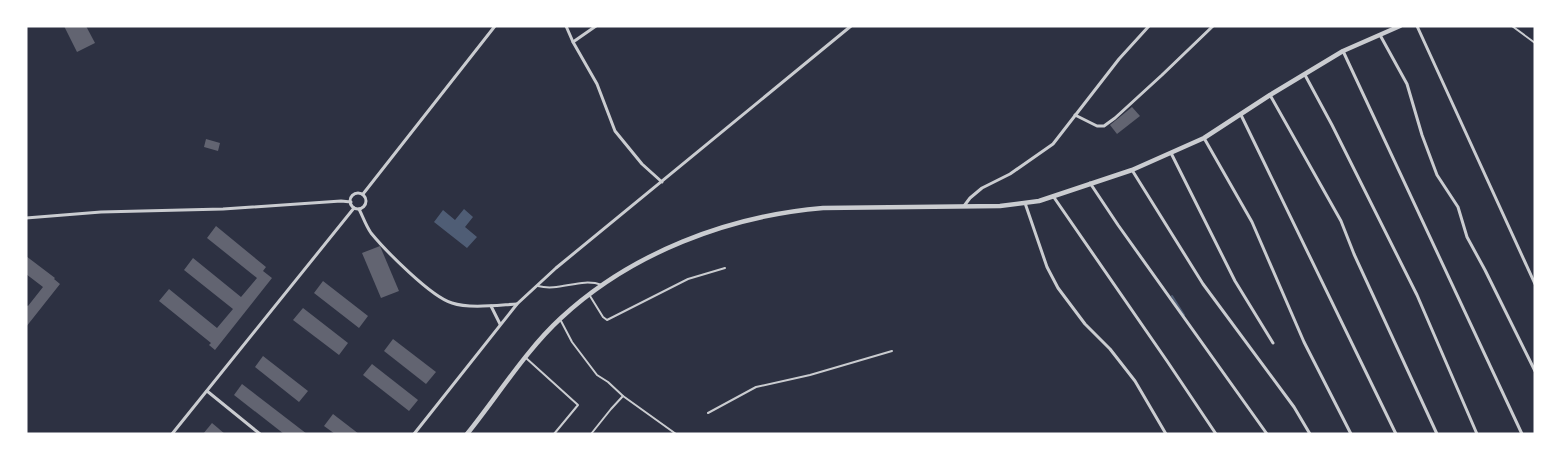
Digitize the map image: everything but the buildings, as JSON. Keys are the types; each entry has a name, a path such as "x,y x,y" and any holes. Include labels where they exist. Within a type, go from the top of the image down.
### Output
{"street":[{"path":"363,194 495,26"},
{"path":"566,26 597,84 615,131 642,164 662,182"},
{"path":"573,42 596,26"},
{"path":"414,434 500,324 536,286 851,26"},
{"path":"964,206 982,188 1010,174 1053,144 1119,59 1149,26"},
{"path":"1076,115 1098,126 1104,126 1213,26"},
{"path":"468,434 526,358 560,319 602,285 640,262 672,247 754,218 794,211 823,208 1000,206 1039,201 1132,170 1204,138 1343,51 1400,26"},
{"path":"1417,26 1535,284"},
{"path":"1379,34 1406,84 1437,175 1458,206 1467,237 1535,371"},
{"path":"1343,51 1522,434"},
{"path":"1305,75 1417,295 1476,434"},
{"path":"1270,95 1341,222 1437,434"},
{"path":"1241,115 1396,434"},
{"path":"1204,138 1252,222 1304,342 1351,434"},
{"path":"1172,153 1235,281 1274,343"},
{"path":"1132,170 1203,284 1294,407 1310,434"},
{"path":"1090,183 1267,434"},
{"path":"354,208 351,202 354,195 363,194"},
{"path":"354,208 364,207 366,202 363,194"},
{"path":"1053,196 1168,361 1216,434"},
{"path":"26,218 101,212 351,202"},
{"path":"1025,203 1047,267 1058,288 1085,324 1110,349 1135,381 1166,434"},
{"path":"172,434 354,208"},
{"path":"359,209 371,232 400,262 431,291 450,303 491,306 517,304"},
{"path":"491,306 500,324"},
{"path":"207,391 260,434"}],"lane":[{"path":"1512,26 1535,43"},
{"path":"589,294 603,317 607,320 688,279 725,268"},
{"path":"536,286 551,289 583,282 594,282 602,285"},
{"path":"560,319 572,342 598,375 623,396 676,434"},
{"path":"708,413 756,387 810,376 892,351"},
{"path":"526,358 578,406 554,434"},
{"path":"592,434 623,396"}],"water":[{"path":"464,209 473,217 465,227 477,237 467,248 434,222 443,210 455,220"}],"waterway":[{"path":"1172,296 1184,315"}]}
